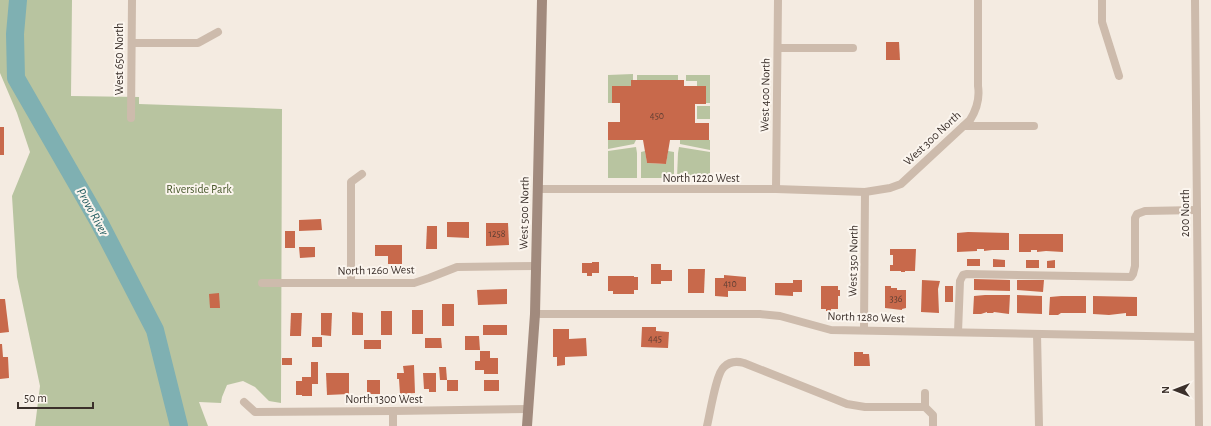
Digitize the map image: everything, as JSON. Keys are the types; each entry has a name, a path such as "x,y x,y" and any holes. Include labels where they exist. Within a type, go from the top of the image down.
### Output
{"street":[{"name":"West 650 North","path":"131,118 132,0"},
{"name":"West 500 North","path":"527,426 535,314 536,189 542,0"},
{"name":"West 400 North","path":"776,189 778,0"},
{"name":"West 300 North","path":"865,192 890,188 901,184 964,126 975,112 978,103 978,0"},
{"path":"1102,0 1102,22 1119,76"},
{"name":"200 North","path":"1195,0 1199,426"},
{"path":"132,43 198,43 218,32"},
{"path":"778,48 853,48"},
{"path":"964,126 1034,126"},
{"path":"351,282 351,182 362,174"},
{"name":"North 1220 West","path":"536,189 776,189 865,192"},
{"name":"West 350 North","path":"864,330 865,192"},
{"path":"958,332 960,281 963,275 997,274 1131,277 1134,274 1135,266 1137,214 1145,211 1197,210"},
{"name":"North 1260 West","path":"262,283 414,283 457,267 536,266"},
{"name":"North 1280 West","path":"535,314 760,314 780,316 831,330 1198,337"},
{"path":"1037,334 1039,426"},
{"path":"707,426 719,372 726,365 738,361 744,362 847,404 865,407 925,407 933,415 933,426"},
{"path":"925,393 925,407"},
{"name":"North 1300 West","path":"244,402 255,412 528,409"},
{"path":"393,411 393,426"}],"green space":[{"name":"Riverside Park","path":"0,0 72,0 71,96 139,97 139,104 282,109 281,403 269,401 255,387 243,381 227,385 221,403 199,402 208,426 35,426 40,386 17,277 12,196 30,152 17,113 0,73"},
{"path":"633,74 631,86 612,86 612,103 608,103 608,75"},
{"path":"637,75 678,75 678,80 637,80"},
{"path":"686,75 710,75 710,103 706,103 697,86 697,81 686,81"},
{"path":"697,106 710,106 710,119 697,119"},
{"path":"608,140 636,140 634,144 608,149"},
{"path":"680,140 710,140 710,150 680,144"},
{"path":"636,147 637,178 608,178 608,151"},
{"path":"679,147 710,152 710,178 677,178"},
{"path":"645,151 647,163 666,164 668,151 674,152 674,178 641,178 641,152"}],"building":[{"path":"886,42 899,42 900,60 886,60"},
{"path":"631,80 684,80 684,86 706,86 706,104 695,104 695,123 709,123 709,140 670,140 666,164 647,163 643,140 608,140 608,122 620,122 620,103 612,103 612,86 631,86"},
{"path":"0,127 4,127 4,155 0,155"},
{"path":"321,219 322,230 299,231 299,220"},
{"path":"447,222 469,222 469,238 447,237"},
{"path":"486,223 508,223 509,245 486,246"},
{"path":"427,226 437,226 437,249 426,249"},
{"path":"285,231 295,231 295,248 285,248"},
{"path":"957,233 1009,233 1009,250 984,251 984,249 977,249 977,251 957,252"},
{"path":"1019,234 1063,234 1063,252 1037,252 1037,250 1031,250 1031,252 1019,252"},
{"path":"375,245 402,245 402,264 388,264 388,256 375,256"},
{"path":"299,247 315,247 315,257 300,258"},
{"path":"890,249 916,249 915,271 890,271 890,265 893,265 893,255 890,255"},
{"path":"967,259 980,259 980,266 967,266"},
{"path":"993,259 1005,260 1005,267 993,267"},
{"path":"1026,260 1039,260 1039,268 1026,268"},
{"path":"1055,260 1055,268 1047,268 1047,261"},
{"path":"599,262 599,273 592,273 592,276 587,276 587,273 582,273 582,263"},
{"path":"651,264 661,264 661,270 672,270 672,281 661,281 661,284 651,284"},
{"path":"688,269 705,269 704,293 688,293"},
{"path":"724,275 746,277 746,291 728,291 728,297 715,296 715,278 724,278"},
{"path":"608,276 638,277 638,290 634,290 634,294 613,294 613,291 608,291"},
{"path":"974,279 1010,280 1010,291 974,290"},
{"path":"793,280 802,280 802,292 793,292 793,296 775,295 775,283 793,283"},
{"path":"922,280 940,281 938,289 939,313 921,312"},
{"path":"1017,280 1044,280 1043,292 1017,290"},
{"path":"821,286 838,286 840,296 838,296 838,309 826,311 826,309 821,309"},
{"path":"885,286 897,288 897,290 906,290 906,308 902,310 885,308"},
{"path":"945,286 953,286 953,302 945,302"},
{"path":"507,289 507,304 478,305 477,290"},
{"path":"219,293 220,308 210,308 209,294"},
{"path":"1010,295 1009,314 987,312 973,314 974,296"},
{"path":"1017,295 1042,296 1042,314 1017,313"},
{"path":"1086,296 1086,313 1061,313 1058,315 1049,315 1050,297"},
{"path":"1093,296 1137,297 1137,316 1126,316 1126,313 1109,315 1093,314"},
{"path":"0,299 5,299 9,332 0,333"},
{"path":"442,304 454,304 454,326 442,326"},
{"path":"412,310 423,310 423,334 412,334"},
{"path":"381,311 392,311 392,335 381,335"},
{"path":"352,312 363,313 363,335 352,335"},
{"path":"291,313 302,313 301,336 290,336"},
{"path":"321,313 332,313 331,336 321,335"},
{"path":"483,325 507,325 507,335 483,335"},
{"path":"642,327 656,327 656,331 669,332 668,348 641,347"},
{"path":"553,329 569,329 569,339 586,338 587,356 565,357 565,365 557,366 557,357 553,357"},
{"path":"465,336 479,336 480,350 465,350"},
{"path":"312,337 322,337 322,347 312,347"},
{"path":"425,338 441,338 442,348 425,348"},
{"path":"364,340 381,340 381,349 364,349"},
{"path":"0,344 2,344 3,357 8,357 9,378 0,379"},
{"path":"480,351 490,351 490,358 498,358 498,374 484,374 484,370 475,370 475,361 480,361"},
{"path":"854,352 869,354 870,366 854,366"},
{"path":"282,358 292,358 292,365 282,365"},
{"path":"311,362 318,362 318,384 312,384 312,396 296,395 296,381 302,381 302,377 311,377"},
{"path":"414,365 415,393 400,394 397,373 404,373 403,366"},
{"path":"439,367 446,367 447,380 440,380"},
{"path":"326,373 349,373 349,394 327,395"},
{"path":"423,373 436,373 436,392 429,392 429,389 424,389"},
{"path":"367,380 380,380 380,394 367,394"},
{"path":"447,380 458,380 458,391 447,391"},
{"path":"484,380 499,380 499,391 484,391"}],"waterway":[{"name":"Provo River","path":"18,0 15,34 16,78 99,222 155,330 179,426"}]}
